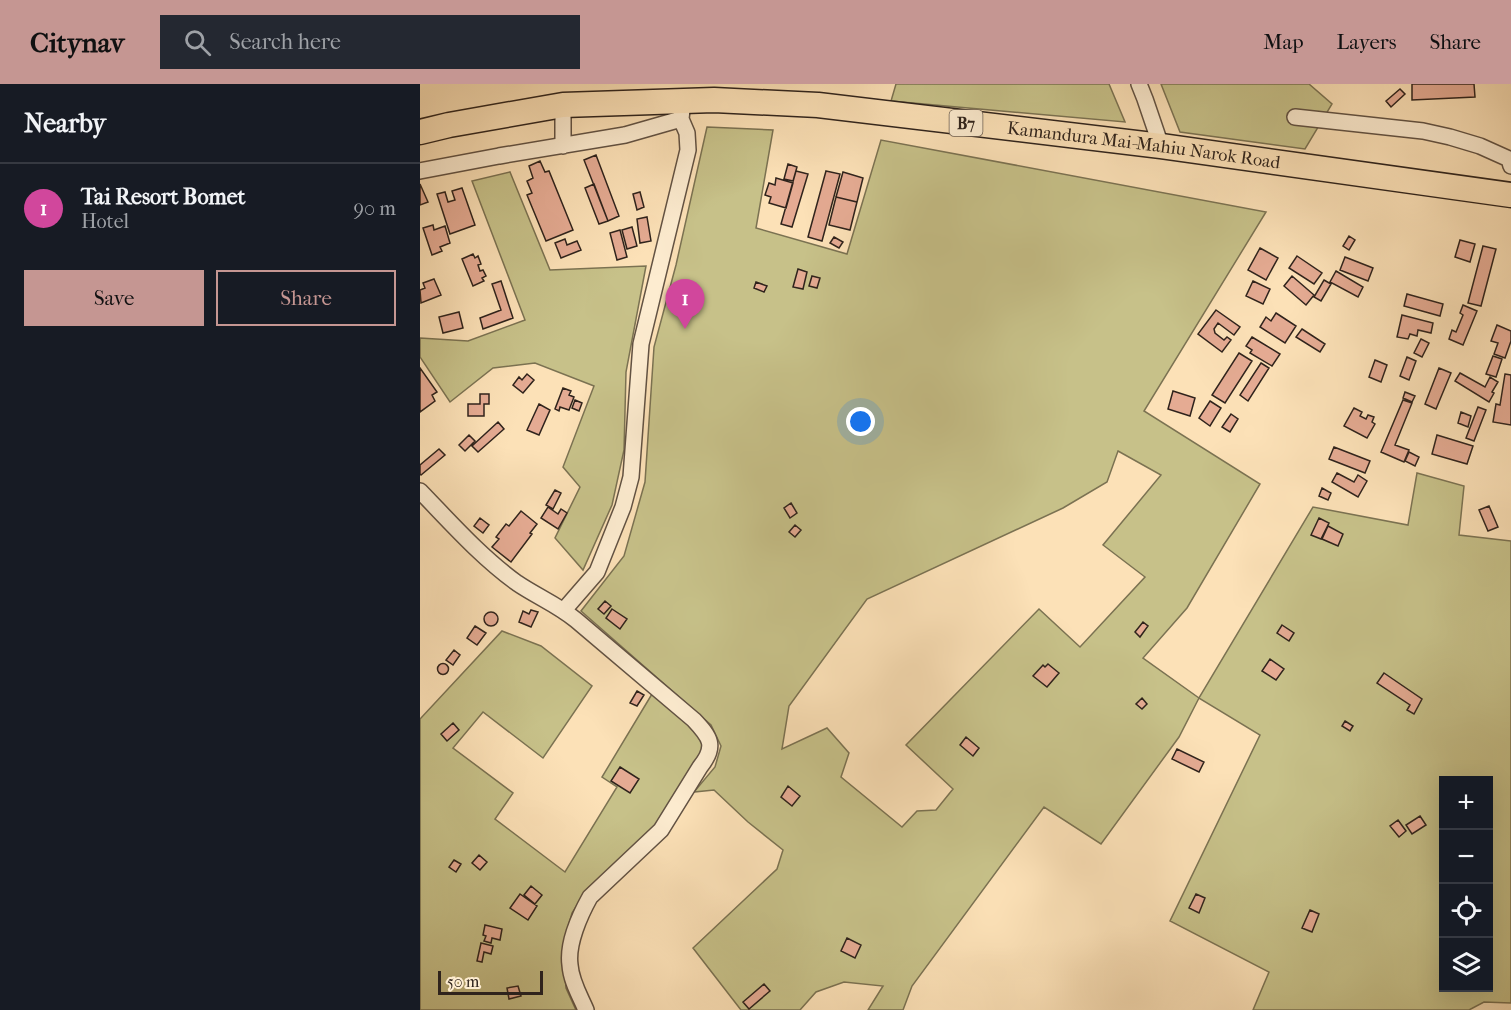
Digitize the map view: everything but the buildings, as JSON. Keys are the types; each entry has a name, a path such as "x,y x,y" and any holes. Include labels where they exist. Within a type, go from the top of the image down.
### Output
{"highway":[{"name":"Kamandura Mai-Mahiu Narok Road","path":"420,132 563,105 682,109 717,92 1161,146 1511,195"}],"street":[{"path":"1139,84 1161,146"},
{"path":"563,105 563,146"},
{"path":"420,171 489,157 625,135 682,109 688,150 641,344 632,477 623,507 597,572 564,610"},
{"path":"1295,117 1450,136 1509,159 1511,166"},
{"path":"420,491 490,561 518,583 564,610 694,720 709,738 708,757 661,830 590,897 585,906 573,936 569,963 572,978 586,1010"}],"shaded area":[{"path":"896,84 1109,84 1125,122 891,101"},
{"path":"1161,84 1309,84 1332,104 1305,149 1180,132"},
{"path":"707,127 773,130 756,228 847,254 881,140 1266,212 1144,411 1260,484 1187,608 1143,658 1199,698 1179,737 1101,844 1044,807 912,986 903,1010 868,1010 883,986 844,982 816,992 800,1010 741,1010 693,948 777,869 783,850 748,822 714,790 694,792 715,767 721,746 711,725 581,611 624,556 645,482 654,347 676,265","holes":["1118,451 1161,475 1103,545 1145,577 1080,647 1039,609 906,745 953,789 936,810 917,811 902,827 841,777 849,753 827,728 782,749 789,706 867,599 1063,508 1107,482"]},
{"path":"510,172 550,270 646,266 626,372 624,450 612,505 583,570 555,538 580,487 563,467 594,386 535,363 493,368 450,402 420,357 420,338 468,341 525,320 472,181"},
{"path":"1417,473 1464,486 1459,535 1511,541 1511,1003 1484,1002 1469,1010 1253,1010 1269,972 1170,921 1260,735 1199,698 1313,507 1408,525"},
{"path":"502,631 541,646 592,686 543,758 483,712 453,748 513,793 495,819 565,872 617,787 602,777 652,694 702,739 702,756 659,827 587,889 572,913 563,945 566,988 576,1010 420,1010 420,719"}],"place":[{"name":"Tai Resort Bomet","path":"685,329"}]}
